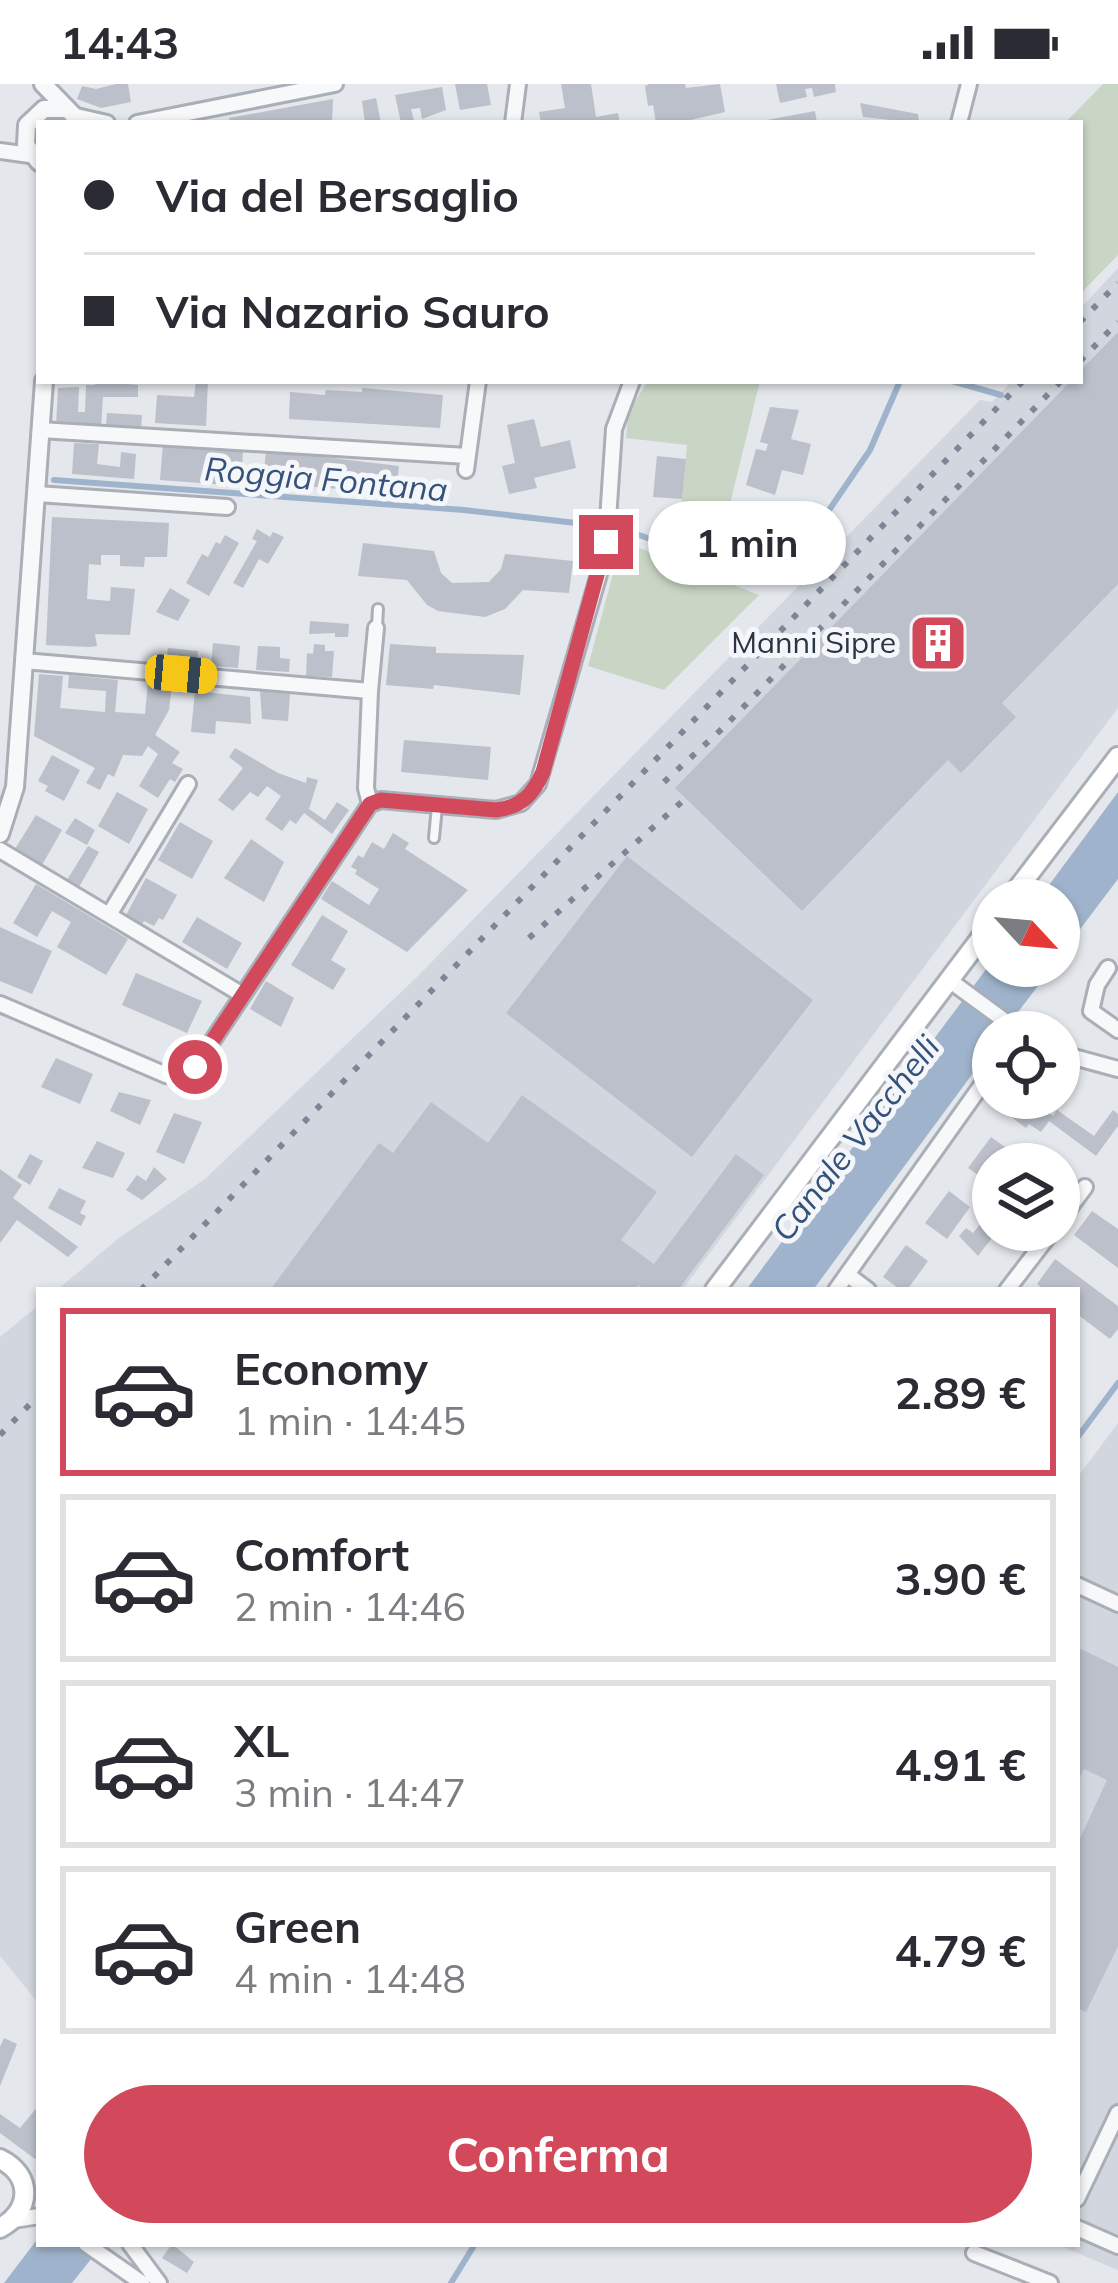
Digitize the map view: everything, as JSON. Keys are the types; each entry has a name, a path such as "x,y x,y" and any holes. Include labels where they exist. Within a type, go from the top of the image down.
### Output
{"main road":[{"path":"1026,879 1118,757"},
{"path":"717,1287 972,950"},
{"path":"0,2159 32,2193 4,2226"}],"street":[{"path":"34,159 25,134 34,115 38,84"},
{"path":"38,84 74,116"},
{"path":"150,120 335,84"},
{"path":"513,120 518,84"},
{"path":"960,120 969,84"},
{"path":"34,115 55,107 74,116"},
{"path":"0,151 34,159"},
{"path":"0,834 15,787 44,384"},
{"path":"40,430 467,463 478,384"},
{"path":"0,1004 166,1076 182,1077 195,1067 370,804 381,800 509,808 531,795 606,542 614,429 631,384"},
{"path":"37,494 227,507"},
{"path":"370,804 365,788 376,628"},
{"path":"24,661 370,691"},
{"path":"109,915 188,784"},
{"path":"0,850 241,994"},
{"path":"1108,968 1091,1001 1091,1011 1118,1030"},
{"path":"949,980 992,1011"},
{"path":"1080,1059 1118,1069"},
{"path":"838,1287 972,1099"},
{"path":"1080,1194 1085,1187"},
{"path":"1009,1287 1037,1251"},
{"path":"848,1275 864,1287"},
{"path":"1080,1586 1118,1604"},
{"path":"1080,2193 1118,2113"},
{"path":"1080,2229 1118,2246"},
{"path":"132,2247 159,2283"},
{"path":"98,2252 142,2283"},
{"path":"974,2252 1050,2283"}],"lane":[{"path":"376,628 378,609"},
{"path":"434,838 437,806"}],"shaded area":[{"path":"1118,268 1118,708 990,879 972,879 972,903 684,1287 61,1287 119,1238 205,1179 418,976 980,400 992,402 1009,384 1083,384 1083,306"},
{"path":"36,1307 36,2000 0,1956 0,1337"},
{"path":"1118,1423 1118,2270 1063,2247 1080,2247 1080,1474"}],"green space":[{"path":"1103,84 1118,84 1118,255 1083,291 1083,120 1068,120"},
{"path":"646,384 759,384 719,549 679,533 687,445 626,438 628,412"},
{"path":"622,541 759,595 664,690 588,666"}],"water":[{"path":"1118,792 1118,879 1080,929 1080,879 1054,879"},
{"path":"973,987 1037,987 1019,1011 972,1011 972,1074 815,1287 748,1287"},
{"path":"36,2241 36,2247 101,2247 72,2283 4,2283"}],"building":[{"path":"128,84 131,102 101,108 77,99 82,86 96,89"},
{"path":"455,84 487,84 491,105 460,110"},
{"path":"561,84 591,84 596,117 618,113 619,120 540,120 539,112 565,108"},
{"path":"720,84 725,112 691,120 656,120 645,86"},
{"path":"776,84 835,84 836,92 814,97 812,88 805,89 807,97 780,103"},
{"path":"442,87 446,110 422,119 420,108 411,109 414,120 400,120 395,95"},
{"path":"376,98 380,120 365,120 362,101"},
{"path":"333,99 332,120 229,118"},
{"path":"860,103 918,114 919,120 891,120 863,117"},
{"path":"815,111 816,120 767,120"},
{"name":"Manni Sipre","path":"1118,332 1118,584 1002,703 1016,717 961,773 948,760 802,911 675,788 1068,384 1083,384 1083,368"},
{"path":"196,384 208,384 206,426 155,423 157,395 194,397"},
{"path":"86,385 138,385 138,397 103,397 101,428 56,425 58,388 79,387 78,412 85,412"},
{"path":"362,388 443,395 440,428 289,419 290,392 325,395 326,390 362,392"},
{"path":"770,407 799,410 791,439 811,444 803,475 782,470 775,495 746,485 756,449 766,451 768,444 760,442"},
{"path":"107,413 142,415 141,430 106,428"},
{"path":"534,419 541,447 570,440 576,468 534,478 537,488 509,494 502,466 515,463 507,425"},
{"path":"74,443 99,444 97,464 120,467 121,452 136,454 134,479 72,474"},
{"path":"163,443 243,450 241,486 160,480"},
{"path":"266,450 399,466 397,486 340,481 339,489 263,483"},
{"path":"657,456 686,459 682,499 653,497"},
{"path":"52,517 169,523 167,557 145,557 144,567 120,566 120,555 101,555 101,565 89,564 87,599 110,601 111,587 135,589 130,635 95,634 97,646 90,647 46,645"},
{"path":"257,529 270,537 273,532 284,537 268,564 259,559 243,588 233,583 257,541 252,539"},
{"path":"225,535 239,543 209,596 186,583 202,554 208,557"},
{"path":"363,543 434,551 441,573 452,583 489,582 501,569 505,554 573,561 569,593 523,590 505,609 485,617 438,611 407,580 358,576"},
{"path":"170,588 190,600 178,621 156,612"},
{"path":"310,621 349,624 348,637 309,634"},
{"path":"213,643 240,646 238,668 211,666"},
{"path":"314,644 334,651 332,677 306,676 307,653 313,654"},
{"path":"390,644 436,647 436,653 524,655 520,695 386,685"},
{"path":"258,646 280,647 280,658 290,659 289,672 256,670"},
{"path":"168,648 198,651 197,665 166,662"},
{"path":"39,674 63,676 60,708 105,712 106,691 68,688 69,675 118,680 115,712 145,714 148,682 172,684 169,710 155,735 180,752 172,763 183,769 175,782 170,779 158,798 139,786 158,754 148,746 142,756 123,755 114,777 108,774 100,790 86,783 95,768 34,736"},
{"path":"195,691 250,697 251,724 216,721 215,734 191,732"},
{"path":"260,691 290,694 288,721 262,719"},
{"path":"404,740 491,747 488,780 401,772"},
{"path":"235,748 278,773 306,783 307,777 318,780 309,809 325,820 337,802 349,810 332,834 304,813 282,831 265,819 281,796 267,786 258,797 250,792 233,811 218,800 243,768 229,757"},
{"path":"52,755 80,770 64,801 45,791 48,786 38,781"},
{"path":"117,792 148,809 129,844 98,826"},
{"path":"36,815 62,830 42,865 15,849"},
{"path":"75,818 95,830 87,845 65,833"},
{"path":"180,822 213,841 192,879 158,860"},
{"path":"393,833 409,843 405,849 468,890 407,952 321,899 332,881 369,905 379,889 351,867 372,842 384,849"},
{"path":"251,839 284,862 264,902 224,878"},
{"path":"88,846 99,852 79,887 67,880"},
{"path":"627,856 813,1000 692,1157 506,1013"},
{"path":"146,878 177,895 163,920 159,918 154,926 144,921 141,926 125,917"},
{"path":"36,884 128,939 106,975 57,947 71,922 52,911 37,937 13,923"},
{"path":"322,915 348,931 331,960 346,969 333,990 291,965"},
{"path":"197,917 242,943 227,969 182,942"},
{"path":"0,927 52,951 32,994 0,981"},
{"path":"136,973 202,1001 187,1033 122,1005"},
{"path":"266,981 294,998 281,1027 250,1009"},
{"path":"56,1058 93,1074 80,1104 41,1087"},
{"path":"119,1092 151,1100 140,1125 110,1111"},
{"path":"522,1095 657,1192 621,1240 654,1264 736,1154 764,1175 680,1287 272,1287 379,1143 393,1153 431,1102 488,1143"},
{"path":"1113,1110 1118,1114 1118,1126 1096,1156 1049,1121 1041,1132 1029,1124 1026,1128 1014,1119 1070,1119 1094,1136"},
{"path":"174,1113 202,1122 184,1164 156,1152"},
{"path":"97,1141 125,1153 113,1178 82,1168"},
{"path":"30,1154 43,1161 30,1185 17,1177"},
{"path":"154,1167 167,1179 142,1200 126,1190 137,1175 146,1181"},
{"path":"0,1169 22,1185 13,1198 78,1247 68,1257 17,1220 0,1243"},
{"path":"59,1188 86,1201 81,1226 48,1208"},
{"path":"949,1191 970,1207 947,1239 925,1223"},
{"path":"1092,1211 1118,1229 1118,1268 1080,1240 1080,1227"},
{"path":"966,1228 972,1232 972,1250 959,1236"},
{"path":"906,1245 928,1261 909,1287 897,1287 883,1277"},
{"path":"1055,1259 1118,1306 1118,1329 1110,1339 1080,1316 1080,1287 1037,1284"},
{"path":"1080,1648 1118,1667 1118,1946 1086,2012 1080,2009 1080,1838 1107,1780 1084,1769 1080,1777"},
{"path":"4,2038 17,2044 0,2086 0,2047"},
{"path":"36,2109 35,2159 0,2133 0,2114 20,2128"},
{"path":"170,2247 176,2247 194,2262 187,2273 162,2258"}],"waterway":[{"name":"Roggia Fontana","path":"625,530 762,579 795,560 870,450 899,384"},
{"name":"Roggia Fontana","path":"962,384 1001,395"},
{"name":"Roggia Fontana","path":"54,480 464,510 593,525"},
{"path":"1080,1434 1118,1383"},
{"path":"451,2283 473,2247"}],"railway":[{"path":"1083,319 1118,283"},
{"path":"1083,358 1118,322"},
{"path":"144,1287 1020,384"},
{"path":"664,782 723,728 1058,384"},
{"path":"529,938 686,798"},
{"path":"0,1435 36,1398"}],"place":[{"name":"Manni Sipre","path":"938,643"}],"route":[{"path":"195,1067 370,804 381,800 496,810 531,795 543,772 606,542"}],"water label":[{"name":"Canale Vacchelli","path":"855,1138"}]}
